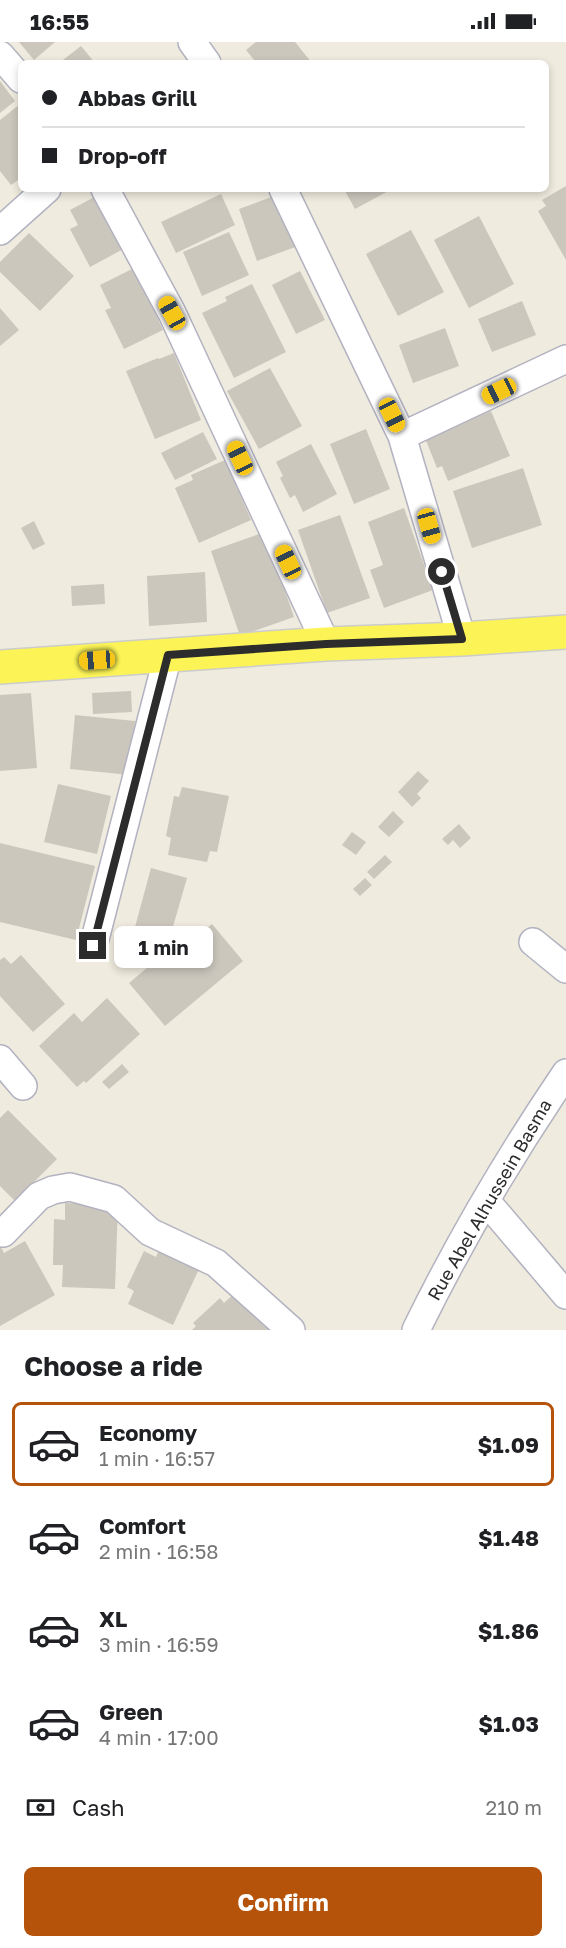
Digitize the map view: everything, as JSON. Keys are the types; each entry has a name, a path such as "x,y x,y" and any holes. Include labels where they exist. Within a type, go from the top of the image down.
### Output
{"main road":[{"path":"0,667 326,644 566,632"}],"street":[{"path":"0,55 18,76"},
{"path":"0,231 44,192"},
{"path":"107,192 172,313 326,644"},
{"path":"284,192 402,436 462,639"},
{"path":"402,436 563,369"},
{"path":"93,946 168,655"},
{"path":"533,942 566,969"},
{"path":"0,1059 23,1086"},
{"name":"Rue Abel Alhussein Basma","path":"416,1330 439,1284 531,1125 566,1073"},
{"path":"3,1233 39,1196 53,1190 70,1187 114,1199 150,1232 216,1263 291,1330"},
{"path":"487,1202 566,1295"}],"building":[{"path":"19,42 55,42 34,60"},
{"path":"256,42 295,42 310,60 254,60 246,50"},
{"path":"81,46 93,60 63,60"},
{"path":"0,81 15,101 0,113"},
{"path":"18,106 18,180 11,185 0,171 0,120"},
{"path":"566,186 566,260 538,211 546,206 542,200"},
{"path":"346,192 386,192 355,209"},
{"path":"100,194 127,247 90,267 70,229 78,225 70,210"},
{"path":"221,194 235,225 176,253 161,222"},
{"path":"279,194 298,246 257,261 239,209"},
{"path":"479,216 514,284 469,308 434,240"},
{"path":"411,230 444,292 398,316 366,254"},
{"path":"229,232 249,275 202,296 183,252"},
{"path":"29,233 74,276 40,311 0,272 0,262"},
{"path":"134,268 163,330 124,349 105,310 111,308 100,285"},
{"path":"300,271 325,320 296,334 272,285"},
{"path":"252,284 286,352 234,378 202,313 227,301 225,297"},
{"path":"522,301 536,335 492,352 478,319"},
{"path":"0,308 19,330 0,346"},
{"path":"445,328 459,366 413,383 399,345"},
{"path":"174,353 201,420 155,439 126,371"},
{"path":"270,368 302,426 259,449 227,391"},
{"path":"491,411 510,456 448,481 442,466 437,468 425,438"},
{"path":"366,429 390,489 354,504 330,444"},
{"path":"203,432 217,459 175,480 161,453"},
{"path":"311,444 337,494 303,512 295,495 290,498 280,478 283,476 276,462"},
{"path":"225,460 251,520 199,543 175,488 193,480 191,475"},
{"path":"523,468 542,525 472,548 453,491"},
{"path":"404,508 433,590 384,608 370,570 383,565 368,522"},
{"path":"340,515 370,598 327,613 298,530"},
{"path":"34,521 45,544 33,550 21,528"},
{"path":"265,532 294,617 240,636 211,551"},
{"path":"205,572 207,622 149,626 147,576"},
{"path":"104,584 105,604 72,606 71,586"},
{"path":"131,691 132,712 93,714 92,693"},
{"path":"31,693 37,768 0,771 0,695"},
{"path":"75,715 135,721 130,775 70,769"},
{"path":"418,771 429,781 417,794 421,798 412,807 398,792"},
{"path":"58,784 111,796 97,854 44,842"},
{"path":"182,787 229,796 217,852 210,851 207,862 168,855 171,838 166,836 174,796 179,797"},
{"path":"393,811 404,822 389,837 378,827"},
{"path":"459,824 471,838 460,848 453,840 448,845 442,839"},
{"path":"352,832 366,842 356,855 342,845"},
{"path":"0,843 95,866 76,940 0,922"},
{"path":"385,855 392,862 374,879 367,872"},
{"path":"151,868 187,878 170,937 135,927"},
{"path":"365,878 372,885 360,896 353,889"},
{"path":"212,924 243,961 165,1026 129,983 154,962 159,968"},
{"path":"21,955 65,1004 33,1032 0,996 0,960 4,957 11,964"},
{"path":"107,998 140,1034 86,1083 84,1081 77,1087 39,1046 74,1013 82,1022"},
{"path":"122,1064 129,1072 109,1089 102,1082"},
{"path":"8,1110 57,1159 15,1201 0,1186 0,1118"},
{"path":"65,1203 118,1205 115,1289 62,1287 63,1265 53,1265 54,1219 65,1220"},
{"path":"25,1241 55,1295 0,1326 0,1245 4,1253"},
{"path":"159,1250 199,1269 173,1325 128,1304 134,1291 127,1287 144,1251 156,1257"},
{"path":"236,1292 270,1330 192,1330 196,1326 193,1323 220,1298 224,1303"}],"route":[{"path":"93,946 168,655 326,644 462,639 442,572"}]}
